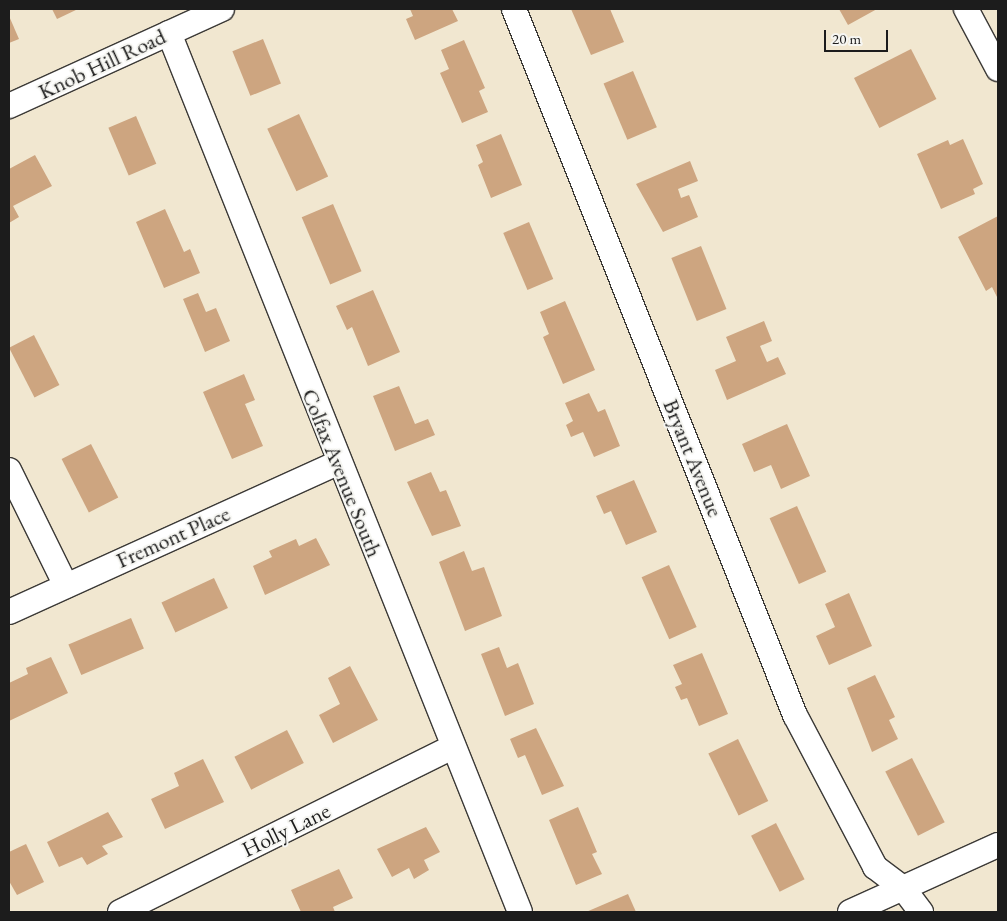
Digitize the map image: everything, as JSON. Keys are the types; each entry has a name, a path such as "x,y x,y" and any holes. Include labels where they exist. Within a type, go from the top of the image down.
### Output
{"street":[{"name":"Knob Hill Road","path":"9,106 222,9"},
{"name":"Bryant Avenue","path":"514,9 795,715 875,867 903,888 922,912"},
{"path":"966,9 998,69"},
{"name":"Colfax Avenue South","path":"169,33 338,463 520,912"},
{"name":"Fremont Place","path":"9,612 338,463"},
{"path":"9,470 66,586"},
{"name":"Holly Lane","path":"120,912 452,748"},
{"path":"850,912 998,845"}],"building":[{"path":"52,9 78,9 57,19"},
{"path":"410,9 452,9 458,21 415,40 406,19 413,16"},
{"path":"571,9 610,9 624,42 591,55"},
{"path":"839,9 877,9 848,25"},
{"path":"9,16 19,39 9,43"},
{"path":"263,39 281,84 250,96 232,51"},
{"path":"464,40 485,88 479,91 488,112 462,123 440,73 449,69 441,50"},
{"path":"911,49 936,99 879,128 854,78"},
{"path":"633,71 657,127 627,140 604,84"},
{"path":"299,114 328,177 296,191 267,129"},
{"path":"136,116 156,164 129,176 108,128"},
{"path":"501,134 522,185 491,198 478,165 483,162 476,145"},
{"path":"963,139 983,184 973,189 975,194 941,209 917,154 948,140 950,145"},
{"path":"35,155 52,186 13,206 19,217 9,223 9,169"},
{"path":"690,161 698,181 678,189 681,198 689,195 698,217 663,232 636,184"},
{"path":"333,204 362,271 330,284 302,217"},
{"path":"165,209 184,252 190,249 200,273 164,288 136,222"},
{"path":"998,216 998,299 992,287 986,291 958,237"},
{"path":"529,222 553,279 527,290 503,233"},
{"path":"701,246 726,309 697,321 671,258"},
{"path":"373,290 400,352 368,366 352,327 347,330 336,306"},
{"path":"198,293 206,312 216,308 230,341 205,352 183,299"},
{"path":"565,301 595,370 563,384 543,337 549,334 540,312"},
{"path":"764,321 772,341 760,346 767,362 778,357 786,374 727,400 715,370 736,361 726,337"},
{"path":"34,335 59,385 34,398 9,348"},
{"path":"244,374 255,400 245,404 263,446 232,459 203,392"},
{"path":"399,386 415,424 428,419 435,435 395,451 373,396"},
{"path":"589,393 598,412 605,409 620,446 594,457 583,432 571,437 566,425 573,421 565,403"},
{"path":"787,424 810,476 781,489 771,465 754,472 742,444"},
{"path":"91,444 118,497 89,512 62,459"},
{"path":"431,472 440,492 446,490 461,526 432,536 407,482"},
{"path":"634,480 657,532 626,545 611,511 604,514 596,496"},
{"path":"797,506 826,572 799,584 770,518"},
{"path":"316,538 330,565 265,595 253,566 272,557 269,551 296,539 299,546"},
{"path":"464,551 472,571 484,567 502,616 465,631 439,562"},
{"path":"669,565 697,627 669,639 642,577"},
{"path":"214,578 228,608 175,632 161,603"},
{"path":"849,593 872,646 829,665 816,636 835,627 825,604"},
{"path":"131,618 144,648 81,675 68,645"},
{"path":"499,647 507,668 518,663 534,704 505,716 481,654"},
{"path":"702,653 728,714 699,726 687,698 681,700 675,687 682,684 673,665"},
{"path":"51,657 68,693 9,721 9,683 28,674 26,668"},
{"path":"350,666 378,720 333,743 319,715 340,704 328,678"},
{"path":"875,675 895,717 889,720 898,739 872,752 847,688"},
{"path":"536,728 564,786 542,795 525,755 518,758 510,739"},
{"path":"287,730 304,763 251,790 234,757"},
{"path":"738,739 768,801 739,815 708,753"},
{"path":"912,758 945,822 918,836 885,772"},
{"path":"203,759 224,802 165,829 151,799 179,786 174,773"},
{"path":"578,807 597,852 592,854 602,874 576,885 549,820"},
{"path":"108,812 123,837 102,846 108,854 87,865 82,857 59,867 47,842"},
{"path":"776,823 805,879 780,892 751,836"},
{"path":"426,827 440,852 424,860 429,870 414,879 409,868 392,877 377,849"},
{"path":"26,844 44,882 17,895 9,881 9,852"},
{"path":"339,869 353,898 333,907 335,912 301,912 291,890"},
{"path":"628,894 636,912 586,912"}]}
